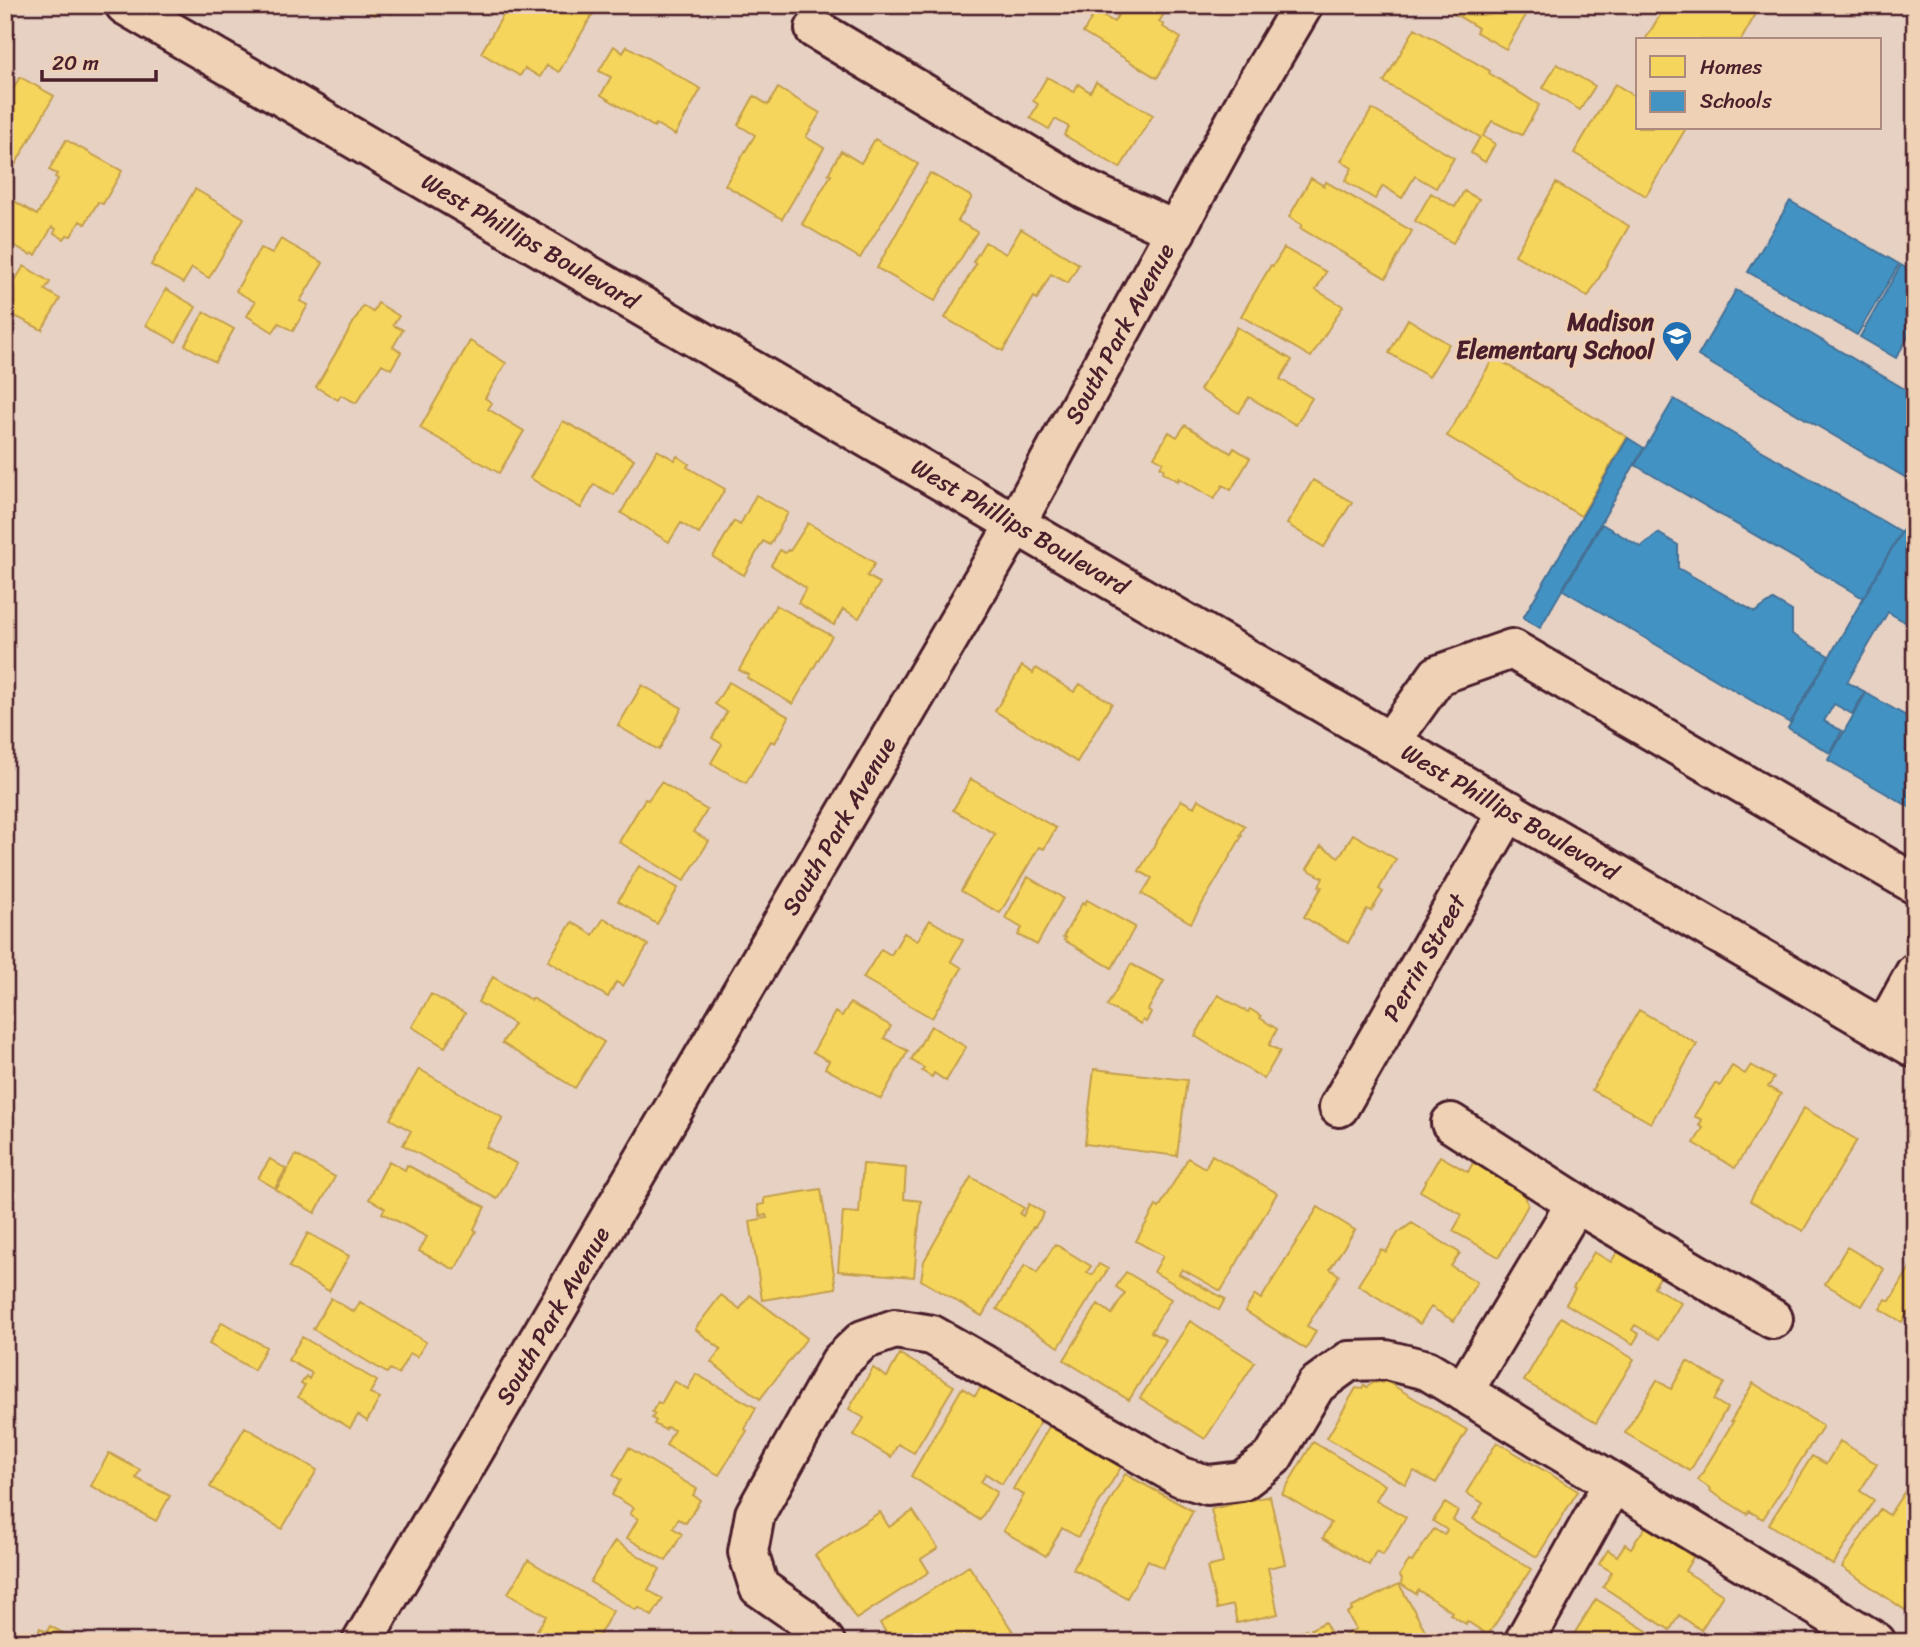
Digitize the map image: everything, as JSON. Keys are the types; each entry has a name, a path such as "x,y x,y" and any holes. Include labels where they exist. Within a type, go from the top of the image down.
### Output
{"street":[{"name":"West Phillips Boulevard","path":"125,5 1899,1039"},
{"name":"South Park Avenue","path":"362,1642 1015,525 1248,98 1303,5"},
{"path":"815,29 1086,190 1176,231"},
{"path":"1390,742 1438,675 1512,649 1915,884"},
{"name":"Perrin Street","path":"1339,1107 1509,810"},
{"path":"1899,1039 1915,973"},
{"path":"1451,1123 1576,1203 1773,1319"},
{"path":"1463,1392 1576,1203"},
{"path":"825,1642 802,1617 759,1587 748,1552 755,1514 840,1362 863,1340 895,1329 932,1335 1181,1477 1208,1485 1242,1480 1273,1457 1316,1385 1349,1361 1387,1360 1427,1370 1876,1642"},
{"path":"1524,1642 1613,1483"}],"building: Homes":[{"path":"359,5 398,5 392,14 380,6 375,15"},
{"path":"509,5 598,5 559,72 547,65 540,77 525,68 520,76 481,53"},
{"path":"1124,5 1169,5 1159,22 1181,38 1157,78 1083,33 1095,12 1114,22"},
{"path":"1179,5 1199,5 1194,14"},
{"path":"1440,5 1532,5 1506,49 1476,32 1478,28"},
{"path":"1666,5 1761,5 1742,38 1646,38"},
{"path":"1415,28 1490,71 1489,73 1539,105 1522,135 1492,121 1483,136 1495,144 1485,162 1471,153 1480,137 1384,82"},
{"path":"614,46 623,53 627,46 701,89 675,135 656,124 654,127 601,95 611,77 599,71"},
{"path":"1557,64 1595,86 1580,110 1543,88"},
{"path":"20,77 54,96 5,183 5,102"},
{"path":"1047,77 1074,92 1078,84 1090,92 1096,82 1153,115 1120,168 1064,135 1069,127 1055,119 1049,129 1030,118 1038,104 1033,101"},
{"path":"1615,84 1636,97 1636,130 1685,130 1646,196 1574,153"},
{"path":"778,88 820,113 806,137 824,148 782,219 725,185 755,135 738,125 754,96 768,105"},
{"path":"1372,109 1454,158 1436,188 1415,176 1402,198 1383,186 1375,199 1345,181 1352,168 1341,161"},
{"path":"875,139 918,164 860,258 802,224 831,175 828,174 841,151 861,163"},
{"path":"66,140 122,171 103,204 98,202 85,224 80,221 71,236 67,235 64,239 54,233 56,229 52,227 36,255 31,255 5,240 5,209 11,199 37,215 58,179 55,177 57,174 49,170"},
{"path":"930,173 972,197 958,221 977,232 935,301 877,268"},
{"path":"1311,178 1324,186 1326,182 1412,231 1386,278 1300,228 1302,225 1289,217"},
{"path":"1556,183 1629,226 1588,297 1515,255"},
{"path":"195,189 244,218 209,278 192,268 183,283 151,265"},
{"path":"1464,191 1479,199 1453,243 1415,221 1431,193 1455,207"},
{"path":"1021,229 1079,264 1068,283 1051,274 1037,299 1034,297 1003,351 945,318 976,264 973,262 985,242 1006,254"},
{"path":"281,239 323,263 300,301 308,305 293,331 279,323 273,332 247,316 255,302 236,291 260,248 272,254"},
{"path":"1284,248 1326,272 1316,290 1343,306 1311,357 1241,316"},
{"path":"24,266 50,282 45,290 60,299 42,330 5,311 5,296"},
{"path":"166,289 196,307 176,342 146,325"},
{"path":"378,303 399,316 393,325 403,330 393,347 401,352 391,369 382,364 356,403 341,395 338,400 316,387 363,306 373,312"},
{"path":"204,312 234,329 215,362 185,345"},
{"path":"1408,319 1449,344 1429,377 1389,353"},
{"path":"1237,327 1292,360 1280,379 1312,398 1296,425 1249,397 1239,413 1200,390"},
{"path":"470,341 506,363 485,398 492,403 488,409 524,431 499,473 420,428"},
{"path":"1494,357 1627,437 1581,516 1447,436"},
{"path":"563,421 634,459 614,495 594,484 581,508 530,478"},
{"path":"1185,425 1231,453 1234,448 1250,458 1231,490 1223,485 1214,499 1179,478 1178,481 1163,472 1164,469 1160,467 1163,462 1154,457 1169,432 1177,437"},
{"path":"657,450 675,460 677,456 689,464 687,467 725,489 699,534 681,523 669,542 621,513"},
{"path":"1313,480 1352,502 1324,547 1287,524"},
{"path":"756,495 788,513 770,545 763,541 744,575 713,557 734,521 740,525"},
{"path":"808,523 875,563 867,576 880,583 859,618 843,609 834,625 798,603 806,588 771,565 780,550 785,553 790,551"},
{"path":"776,605 832,636 793,704 747,678 749,675 739,670"},
{"path":"1022,666 1033,673 1036,668 1074,692 1080,684 1112,703 1077,762 995,711"},
{"path":"729,682 789,717 775,743 771,741 746,783 711,763 722,744 712,738 727,712 715,704"},
{"path":"642,685 682,708 659,750 618,726"},
{"path":"971,779 1056,828 1044,849 1039,847 1000,913 961,891 995,834 953,810"},
{"path":"661,782 707,810 694,832 709,841 684,881 619,842 645,799 648,800"},
{"path":"1198,799 1245,826 1240,835 1242,836 1191,923 1142,894 1152,878 1139,871 1181,800 1194,807"},
{"path":"1353,834 1396,859 1379,889 1383,892 1371,911 1367,909 1348,943 1304,917 1322,887 1319,886 1323,878 1307,869 1321,846 1339,857"},
{"path":"639,866 678,888 657,924 618,901"},
{"path":"1028,877 1063,898 1037,945 1018,935 1022,928 1005,918"},
{"path":"1087,900 1135,927 1112,968 1064,940 1066,938 1063,937 1083,902 1085,904"},
{"path":"604,918 648,945 623,986 616,982 608,997 548,961 572,922 593,935"},
{"path":"930,920 963,940 951,961 962,968 932,1018 863,978 881,949 891,955 904,933 917,941"},
{"path":"1131,964 1164,981 1148,1010 1151,1012 1146,1022 1143,1020 1141,1024 1107,1006"},
{"path":"493,977 604,1042 575,1088 502,1043 514,1024 478,1002"},
{"path":"431,994 465,1013 445,1047 412,1027"},
{"path":"1218,995 1248,1012 1250,1009 1277,1029 1269,1045 1280,1051 1264,1079 1195,1036"},
{"path":"850,1003 891,1026 884,1038 908,1051 881,1099 825,1068 829,1061 813,1052 835,1012 842,1016"},
{"path":"1639,1010 1697,1044 1651,1123 1592,1090"},
{"path":"931,1026 966,1047 946,1081 934,1073 932,1077 922,1071 924,1068 911,1060"},
{"path":"1751,1065 1774,1078 1768,1087 1781,1094 1735,1168 1694,1143 1703,1128 1699,1125 1702,1120 1694,1116 1715,1083 1720,1086 1732,1066 1745,1074"},
{"path":"419,1069 503,1118 486,1147 517,1164 497,1199 403,1145 411,1131 390,1119"},
{"path":"1094,1069 1187,1080 1177,1156 1085,1144"},
{"path":"1804,1108 1857,1140 1803,1231 1750,1201"},
{"path":"296,1155 335,1177 315,1213 276,1190"},
{"path":"1212,1155 1277,1193 1221,1291 1182,1269 1179,1274 1225,1299 1219,1310 1154,1272 1163,1256 1136,1241 1188,1158 1205,1168"},
{"path":"1440,1156 1468,1172 1476,1157 1521,1183 1528,1205 1499,1257 1453,1231 1462,1215 1420,1191"},
{"path":"270,1159 286,1169 275,1188 258,1178"},
{"path":"389,1161 405,1170 407,1165 485,1207 474,1229 476,1231 455,1270 419,1251 427,1237 382,1213 385,1208 369,1199"},
{"path":"863,1164 906,1168 904,1199 921,1201 914,1277 838,1271 843,1212 859,1213"},
{"path":"971,1177 1024,1208 1020,1214 1023,1216 1029,1204 1044,1213 1033,1227 982,1316 921,1280 924,1261"},
{"path":"821,1189 836,1288 762,1300 750,1221 767,1218 766,1215 760,1216 758,1205 764,1204 764,1198"},
{"path":"1318,1207 1355,1230 1330,1269 1339,1275 1307,1326 1316,1331 1306,1349 1245,1311 1255,1295 1261,1299"},
{"path":"1412,1223 1460,1253 1451,1266 1477,1282 1454,1321 1431,1307 1420,1324 1358,1285 1381,1249 1386,1252 1398,1233"},
{"path":"308,1233 349,1256 329,1291 289,1267"},
{"path":"1055,1244 1091,1266 1087,1272 1092,1275 1099,1264 1108,1269 1059,1347 997,1309 1025,1265 1037,1273"},
{"path":"1847,1247 1884,1269 1862,1306 1825,1284"},
{"path":"1619,1249 1662,1274 1654,1287 1681,1303 1659,1339 1635,1325 1632,1330 1639,1334 1633,1344 1566,1304 1594,1252 1611,1262"},
{"path":"1915,1259 1915,1317 1908,1313 1902,1322 1880,1309 1886,1299 1890,1301"},
{"path":"1126,1272 1171,1299 1151,1332 1166,1340 1129,1400 1064,1360 1098,1304 1112,1314 1125,1293 1116,1287"},
{"path":"721,1295 740,1309 750,1295 807,1338 760,1399 711,1362 721,1349 695,1329"},
{"path":"331,1298 354,1312 360,1302 426,1342 417,1357 410,1353 398,1374 390,1369 387,1373 313,1329"},
{"path":"1561,1317 1634,1359 1596,1423 1524,1381"},
{"path":"1190,1321 1255,1362 1205,1439 1140,1398"},
{"path":"222,1322 266,1347 254,1370 209,1344"},
{"path":"302,1337 377,1381 370,1393 380,1398 367,1421 358,1415 350,1428 298,1397 305,1385 301,1384 306,1376 309,1379 312,1373 288,1360"},
{"path":"900,1354 954,1386 914,1453 898,1444 891,1457 854,1435 864,1418 849,1409 873,1368 887,1377"},
{"path":"1687,1361 1724,1383 1714,1400 1727,1408 1690,1471 1625,1433 1657,1380 1671,1389"},
{"path":"696,1374 756,1408 745,1429 747,1431 719,1475 666,1445 674,1430 667,1427 665,1430 654,1424 656,1421 652,1418 655,1414 652,1412 658,1402 661,1404 674,1381 688,1389"},
{"path":"1384,1380 1467,1430 1436,1483 1414,1471 1405,1484 1327,1438 1356,1388 1362,1389 1364,1385 1367,1387"},
{"path":"1753,1383 1823,1426 1763,1519 1749,1511 1747,1514 1710,1491 1711,1489 1698,1480"},
{"path":"983,1384 1041,1421 1002,1484 986,1474 981,1482 997,1492 980,1520 911,1476 962,1388 975,1396"},
{"path":"1050,1425 1121,1467 1078,1537 1062,1528 1046,1556 1003,1531 1024,1495 1013,1489"},
{"path":"245,1427 317,1470 282,1529 210,1487"},
{"path":"1840,1441 1877,1464 1860,1491 1874,1500 1833,1565 1769,1524 1812,1456 1826,1464"},
{"path":"1313,1442 1385,1485 1376,1500 1406,1517 1383,1555 1376,1551 1369,1565 1323,1538 1331,1523 1282,1494"},
{"path":"1497,1442 1578,1491 1537,1557 1473,1519 1483,1503 1466,1493"},
{"path":"629,1448 697,1489 693,1495 700,1500 686,1523 678,1519 673,1528 682,1534 666,1561 627,1538 638,1519 630,1514 634,1508 612,1495 621,1480 613,1475"},
{"path":"109,1453 140,1470 136,1478 170,1496 156,1521 91,1486"},
{"path":"1125,1474 1193,1511 1163,1568 1148,1560 1127,1598 1073,1569"},
{"path":"1915,1476 1915,1595 1905,1610 1842,1567 1880,1509 1889,1515"},
{"path":"1270,1496 1285,1564 1268,1568 1278,1614 1237,1623 1233,1605 1217,1609 1207,1567 1223,1563 1211,1509"},
{"path":"1445,1503 1458,1511 1453,1520 1531,1569 1488,1635 1450,1614 1452,1612 1418,1590 1416,1594 1401,1584 1402,1578 1399,1576 1434,1529 1444,1535 1447,1530 1433,1521"},
{"path":"913,1511 938,1548 921,1559 929,1572 856,1619 815,1555 880,1512 889,1527"},
{"path":"1646,1526 1693,1557 1685,1571 1723,1595 1701,1630 1679,1615 1670,1630 1603,1587 1612,1572 1599,1564 1608,1550 1617,1556 1625,1544 1631,1548"},
{"path":"615,1541 660,1569 648,1590 663,1599 652,1616 638,1607 636,1610 590,1582"},
{"path":"528,1560 613,1611 599,1635 611,1642 540,1642 544,1635 537,1630 546,1616 508,1593"},
{"path":"969,1566 1020,1642 892,1642 880,1623"},
{"path":"1399,1584 1430,1639 1425,1642 1342,1642 1340,1638 1356,1629 1347,1613 1351,1608"},
{"path":"1596,1599 1655,1636 1658,1632 1673,1642 1569,1642"},
{"path":"1325,1622 1335,1642 1318,1642 1311,1629"},
{"path":"50,1626 74,1639 72,1642 33,1642 40,1628 47,1632"},
{"path":"1306,1629 1312,1642 1282,1642"},
{"path":"730,1631 744,1641 744,1642 723,1642"}],"building: Schools":[{"path":"1790,201 1899,264 1857,335 1748,272"},
{"path":"1901,265 1915,274 1915,325 1896,358 1860,337"},
{"path":"1736,290 1915,395 1915,483 1698,356"},
{"path":"1674,399 1901,532 1863,598 1635,465"},
{"path":"1628,438 1644,448 1540,628 1523,618"},
{"path":"1915,509 1915,628 1888,612 1847,682 1865,692 1852,714 1834,704 1824,721 1842,731 1830,753 1788,728"},
{"path":"1602,524 1641,547 1658,533 1678,545 1678,568 1755,612 1773,600 1792,611 1792,634 1829,656 1790,723 1563,590"},
{"path":"1866,693 1915,721 1915,810 1828,760"}],"place":[{"name":"Madison Elementary School","path":"1677,363"}]}
